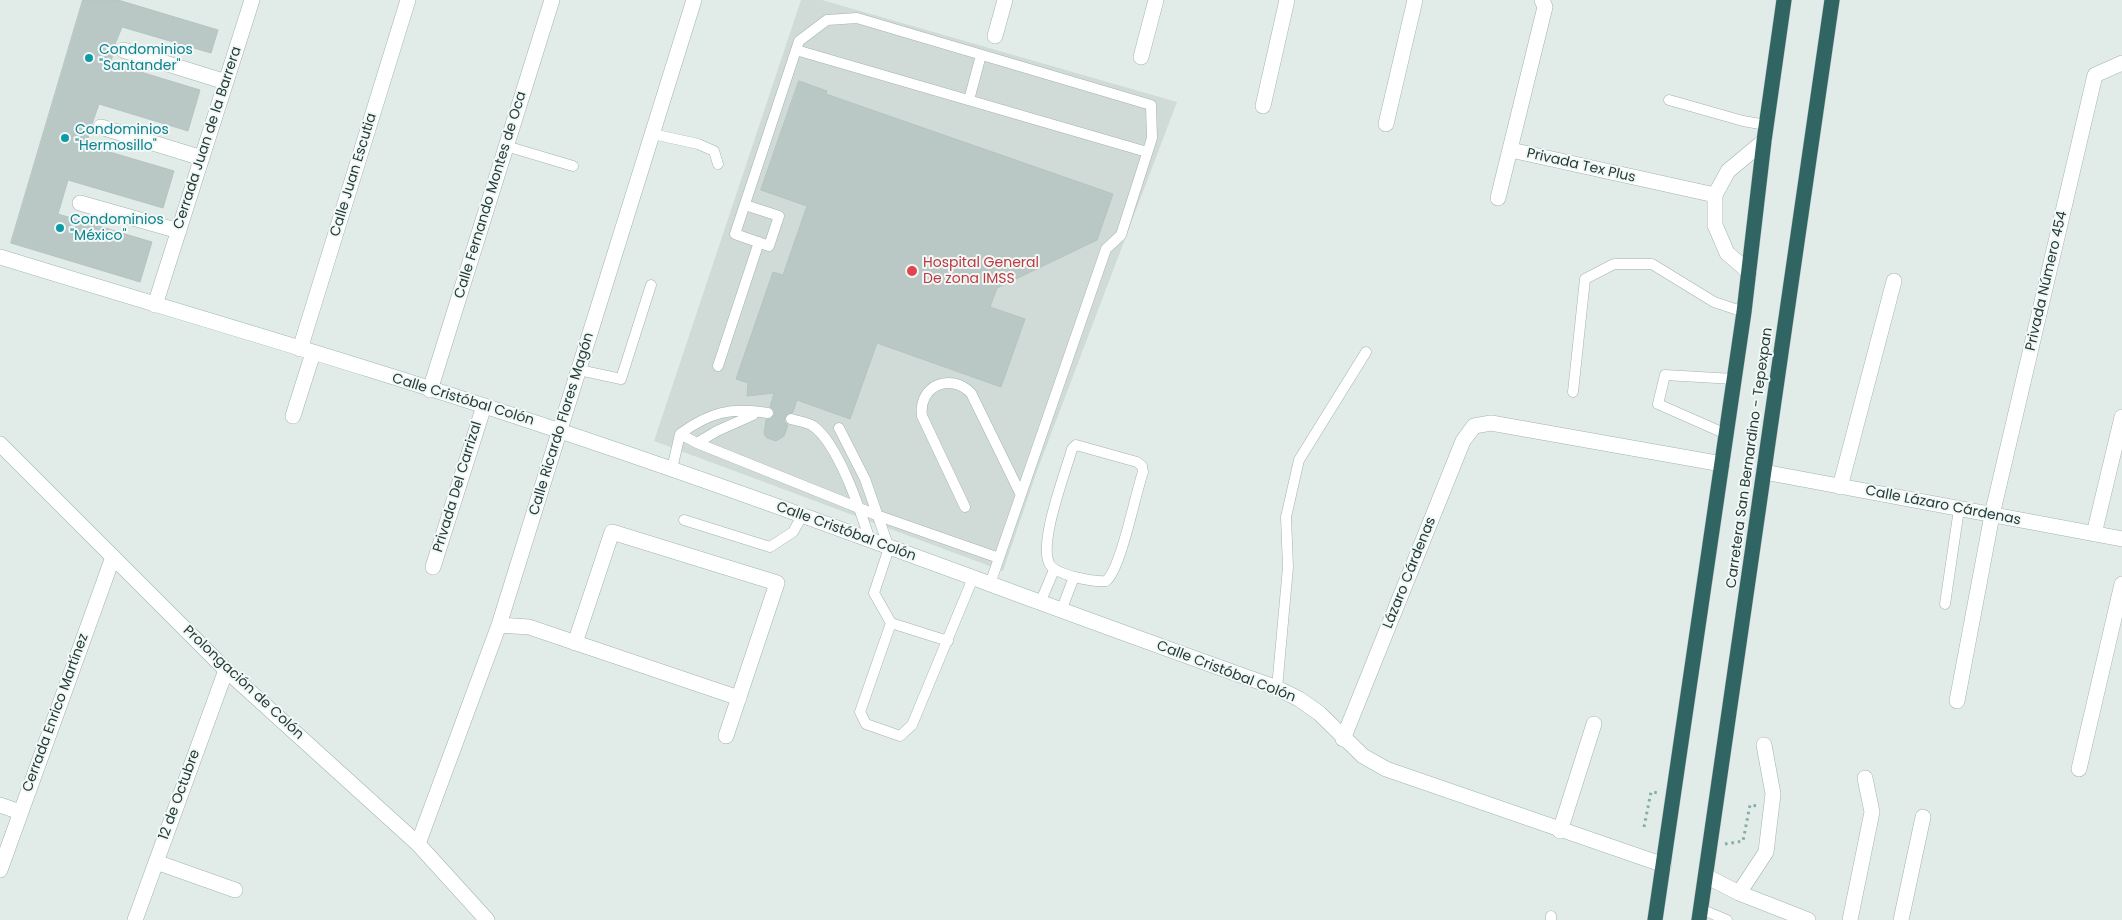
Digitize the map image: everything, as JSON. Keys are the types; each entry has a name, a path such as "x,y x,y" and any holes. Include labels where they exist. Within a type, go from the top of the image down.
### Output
{"highway":[{"name":"Carretera San Bernardino - Tepexpan","path":"1655,920 1744,312 1766,125 1784,0"},
{"name":"Carretera San Bernardino - Tepexpan","path":"1700,914 1832,0"}],"street":[{"name":"Cerrada Juan de la Barrera","path":"155,305 252,0"},
{"name":"Calle Juan Escutia","path":"292,416 306,351 408,0"},
{"name":"Calle Fernando Montes de Oca","path":"430,390 552,0"},
{"name":"Calle Ricardo Flores Magón","path":"418,844 499,625 694,0"},
{"path":"995,36 1005,0"},
{"path":"1140,57 1156,0"},
{"path":"1263,106 1287,0"},
{"path":"1386,124 1415,0"},
{"name":"Privada Tex Plus","path":"1542,0 1545,7 1511,150 1716,195"},
{"path":"123,50 226,82"},
{"name":"Privada Número 454","path":"1992,515 2095,75 2122,63"},
{"path":"101,127 202,158"},
{"path":"1749,272 1727,254 1714,225 1716,195 1728,172 1764,141"},
{"path":"1498,198 1511,150"},
{"path":"80,203 179,231"},
{"name":"Calle Cristóbal Colón","path":"0,257 561,431 672,469 1278,688 1299,699 1319,713 1343,739 1363,756 1386,769 1560,831 1664,865"},
{"path":"1840,487 1894,281"},
{"name":"Privada Del Carrizal","path":"433,567 484,406"},
{"path":"2094,534 2122,417"},
{"name":"Lázaro Cárdenas","path":"1343,739 1464,441 1474,426 1491,423 1722,464"},
{"name":"Prolongación de Colón","path":"0,444 226,670 418,844 481,918"},
{"name":"Calle Lázaro Cárdenas","path":"1764,472 2122,539"},
{"path":"1957,700 1992,515"},
{"path":"575,643 612,532 777,583 726,736"},
{"name":"Cerrada Enrico Martínez","path":"0,870 113,557"},
{"path":"2079,769 2122,584"},
{"path":"499,625 529,627 739,698"},
{"name":"12 de Octubre","path":"135,920 226,670"},
{"path":"1560,831 1594,724"},
{"path":"1739,893 1766,852 1773,794 1764,746"},
{"path":"1850,920 1872,812 1865,778"},
{"path":"0,805 20,812"},
{"path":"1901,920 1923,817"},
{"path":"156,862 235,890"},
{"path":"1706,876 1739,893 1808,920"}],"lane":[{"path":"745,205 779,216 770,246 735,234 799,41 827,20 857,18 1151,105 1152,138 1121,235 1106,249 990,584"},
{"path":"796,50 1147,152"},
{"path":"969,100 981,55"},
{"path":"1669,100 1743,121 1766,125"},
{"path":"653,134 698,144 714,151 718,164"},
{"path":"506,146 573,166"},
{"path":"718,366 759,242"},
{"path":"1573,392 1585,279 1614,264 1652,264 1714,302 1744,312"},
{"path":"580,370 621,379 651,285"},
{"path":"1278,688 1288,567 1286,516 1299,460 1366,352"},
{"path":"1726,434 1658,404 1665,375 1734,380"},
{"path":"965,507 922,416 922,400 926,394 931,388 945,382 959,384 971,393 1021,495"},
{"path":"672,469 680,434 699,420 722,412 748,410 768,413"},
{"path":"697,443 717,431 753,415"},
{"path":"791,419 813,425 836,454 860,508 870,540"},
{"path":"839,428 865,479 889,548 874,593 890,623 948,641"},
{"path":"680,434 697,443 879,516 999,558"},
{"path":"1076,444 1137,462 1142,466 1143,472 1123,545 1112,576 1106,581 1098,582 1054,570 1048,562 1048,528 1072,450 1076,444"},
{"path":"1945,604 1959,509"},
{"path":"684,520 770,547 793,532 802,516"},
{"path":"1040,603 1054,570"},
{"path":"1061,611 1074,577"},
{"path":"890,623 860,712 866,724 900,736 912,725 973,578"},
{"path":"1700,914 1727,920"}],"path":[{"path":"1711,846 1743,841 1750,805 1758,806 1757,815"}],"shaded area":[{"name":"Hospital General De zona IMSS","path":"801,0 822,0 1177,102 1037,471 1003,571 654,441"}],"building":[{"path":"83,0 118,0 218,30 211,53 122,27 114,47 111,63 200,90 188,131 99,104 92,124 86,145 174,171 163,208 68,180 58,214 152,242 140,282 11,243"},
{"path":"799,81 827,91 826,94 1113,194 1097,240 997,288 990,307 1025,319 1001,387 877,343 850,419 797,400 793,412 785,417 784,421 788,425 784,436 776,441 767,438 764,434 766,420 771,419 775,414 774,410 770,407 774,393 747,396 748,383 736,379 773,272 783,275 807,206 761,190"}],"place":[{"name":"Condominios \"Santander\"","path":"89,58"},
{"name":"Condominios \"Hermosillo\"","path":"65,138"},
{"name":"Condominios \"México\"","path":"60,228"},
{"name":"Hospital General De zona IMSS","path":"912,271"}]}
